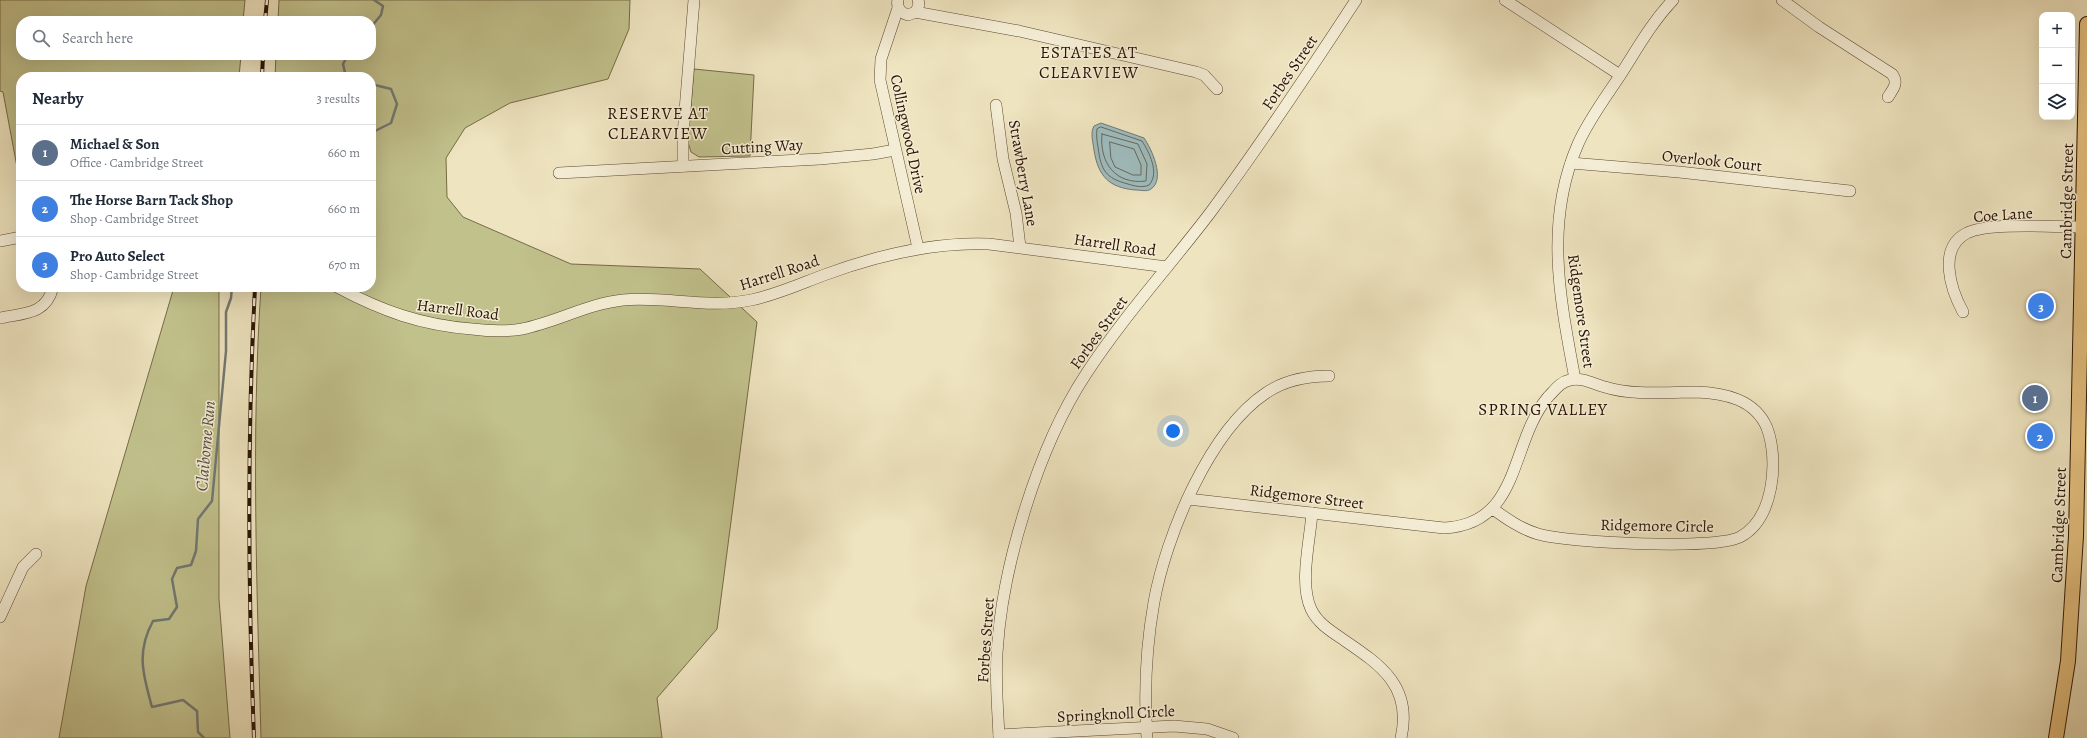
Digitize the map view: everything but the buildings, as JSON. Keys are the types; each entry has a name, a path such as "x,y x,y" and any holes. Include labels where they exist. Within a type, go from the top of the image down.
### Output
{"main road":[{"name":"Cambridge Street","path":"2056,738 2068,661 2076,536 2087,24"}],"street":[{"path":"683,166 683,134 694,0"},
{"name":"Forbes Street","path":"999,737 997,655 1003,597 1024,516 1041,467 1069,404 1086,374 1114,335 1251,157 1356,0"},
{"path":"1504,0 1620,75"},
{"name":"Ridgemore Street","path":"1188,498 1444,528 1463,526 1475,522 1493,509 1508,484 1527,432 1535,416 1556,387 1575,379 1562,311 1557,263 1560,209 1571,164 1588,125 1654,23 1673,0"},
{"path":"1782,0 1819,27 1892,74 1895,78 1895,86 1888,97"},
{"path":"909,6 929,14 1050,38 1196,72 1204,75 1216,89"},
{"name":"Collingwood Drive","path":"909,6 892,27 886,40 879,72 883,97 918,248"},
{"name":"Strawberry Lane","path":"996,105 1003,159 1016,213 1020,247"},
{"name":"Cutting Way","path":"559,174 858,156 895,150"},
{"name":"Overlook Court","path":"1571,164 1679,172 1850,191"},
{"name":"Coe Lane","path":"1963,312 1953,290 1949,260 1955,243 1963,235 1974,230 2007,226 2082,228"},
{"path":"0,241 16,238"},
{"name":"Harrell Road","path":"347,292 380,309 414,320 461,328 505,331 538,325 589,306 608,302 647,300 719,304 751,300 856,264 918,248 963,243 1020,247 1167,267"},
{"path":"0,318 42,308 51,297 52,292"},
{"path":"1146,732 1147,658 1154,601 1168,548 1188,498 1221,440 1239,417 1254,402 1266,393 1294,380 1308,377 1330,376"},
{"name":"Ridgemore Circle","path":"1493,509 1526,530 1552,537 1677,544 1729,541 1747,533 1759,520 1764,511 1770,486 1772,450 1766,427 1762,418 1754,409 1734,397 1723,394 1625,391 1575,379"},
{"path":"1312,513 1305,588 1311,609 1326,627 1374,661 1394,681 1402,704 1404,717 1401,738"},
{"path":"0,617 23,567 36,554"},
{"name":"Springknoll Circle","path":"999,737 1146,732 1192,727 1233,738"}],"green space":[{"path":"0,0 245,0 243,16 16,16 16,60 241,60 239,72 16,72 16,162 3,92 0,91"},
{"path":"279,0 630,0 629,29 608,79 510,103 465,128 446,158 447,197 463,217 571,264 700,269 757,322 717,629 657,698 662,738 261,738 256,512 256,400 261,292 376,292 376,72 275,72 276,60 376,60 376,16 278,16"},
{"path":"694,69 754,75 750,156 699,157 691,152 688,142"},
{"path":"173,292 219,292 219,599 230,738 59,738 86,586"}],"water":[{"path":"1101,123 1144,138 1153,156 1157,171 1155,184 1151,189 1144,191 1119,187 1106,179 1102,174 1098,167 1092,135 1094,126"}],"waterway":[{"name":"Claiborne Run","path":"374,0 383,6 381,15 376,21"},
{"name":"Claiborne Run","path":"345,60 343,64 345,72"},
{"name":"Claiborne Run","path":"376,85 391,89 397,104 391,123 376,130"},
{"name":"Claiborne Run","path":"204,738 198,732 197,711 183,700 152,707 144,674 143,653 144,643 153,621 169,619 177,607 172,579 177,568 191,565 196,551 198,519 212,501 226,351 226,312 232,292"}],"railway":[{"path":"265,16 267,0"},
{"path":"262,72 263,60"},
{"path":"254,738 250,625 249,512 252,343 255,292"}],"place":[{"name":"Pro Auto Select","path":"2041,306"},
{"name":"Michael & Son","path":"2035,398"},
{"name":"The Horse Barn Tack Shop","path":"2040,436"}],"district":[{"name":"ESTATES AT CLEARVIEW","path":"1089,62"},
{"name":"RESERVE AT CLEARVIEW","path":"658,123"},
{"name":"SPRING VALLEY","path":"1543,409"}]}
